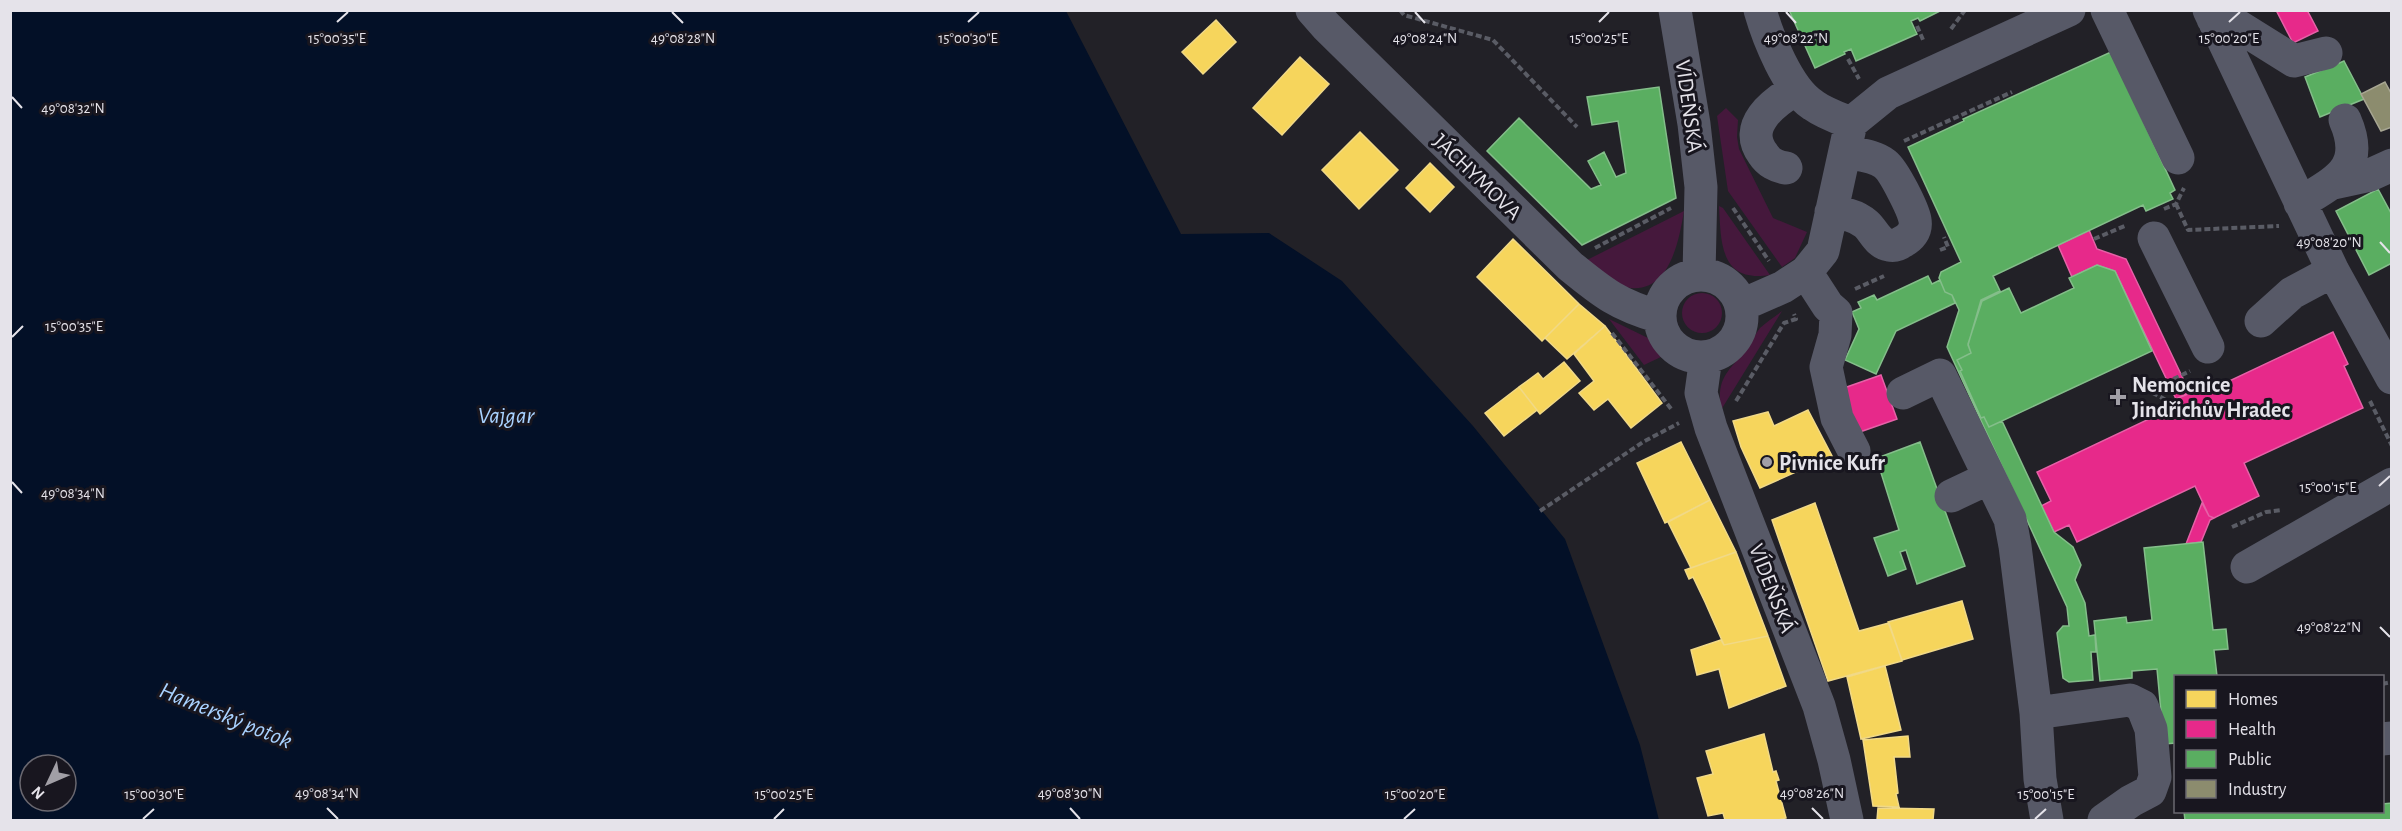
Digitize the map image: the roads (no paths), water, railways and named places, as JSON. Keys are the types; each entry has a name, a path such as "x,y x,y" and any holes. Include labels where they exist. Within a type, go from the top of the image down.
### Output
{"street":[{"name":"JÁCHYMOVA","path":"1312,10 1334,35 1570,266 1610,298 1635,310 1660,317"},
{"name":"VÍDEŇSKÁ","path":"1676,10 1694,124 1701,187 1699,274"},
{"path":"1760,10 1778,56 1796,89 1848,137 1887,165 1897,178 1915,220 1915,229 1910,238 1898,245 1888,245 1879,241 1866,224 1849,214 1831,212"},
{"path":"1742,305 1795,280 1822,251 1848,137 1887,93 2020,21 2069,10"},
{"path":"2108,10 2178,158"},
{"path":"2211,15 2238,26 2294,61 2326,53"},
{"path":"2211,15 2333,271 2391,378"},
{"path":"1786,168 1779,167 1762,154 1756,143 1756,129 1763,114 1779,99 1796,89"},
{"path":"2305,212 2348,166 2354,154 2351,134 2345,120"},
{"path":"2333,183 2370,175 2391,165"},
{"path":"2154,238 2208,347"},
{"path":"2261,321 2292,293 2333,271"},
{"path":"1699,274 1713,276 1726,282 1736,293 1742,305 1743,317 1736,339 1717,354 1706,357 1692,356 1680,351 1663,331 1660,317 1664,299 1675,283 1699,274"},
{"path":"1795,280 1836,313 1835,335 1826,367 1837,418 1854,451"},
{"name":"VÍDEŇSKÁ","path":"1706,357 1701,393 1704,404 1818,706 1834,760 1847,820"},
{"path":"1903,393 1940,375 2010,519 2036,712 2040,779 2047,820"},
{"path":"1951,496 1989,477"},
{"path":"2247,567 2391,484"},
{"path":"2036,712 2130,700 2142,706 2151,729 2155,777 2150,791 2104,820"}],"water":[{"name":"Vajgar","path":"10,11 1066,11 1181,234 1269,233 1342,281 1473,426 1565,539 1640,745 1659,820 11,820"}],"place":[{"name":"Nemocnice Jindřichův Hradec","path":"2118,397"},
{"name":"Pivnice Kufr","path":"1767,462"}],"water label":[{"name":"Hamerský potok","path":"226,715"}]}
